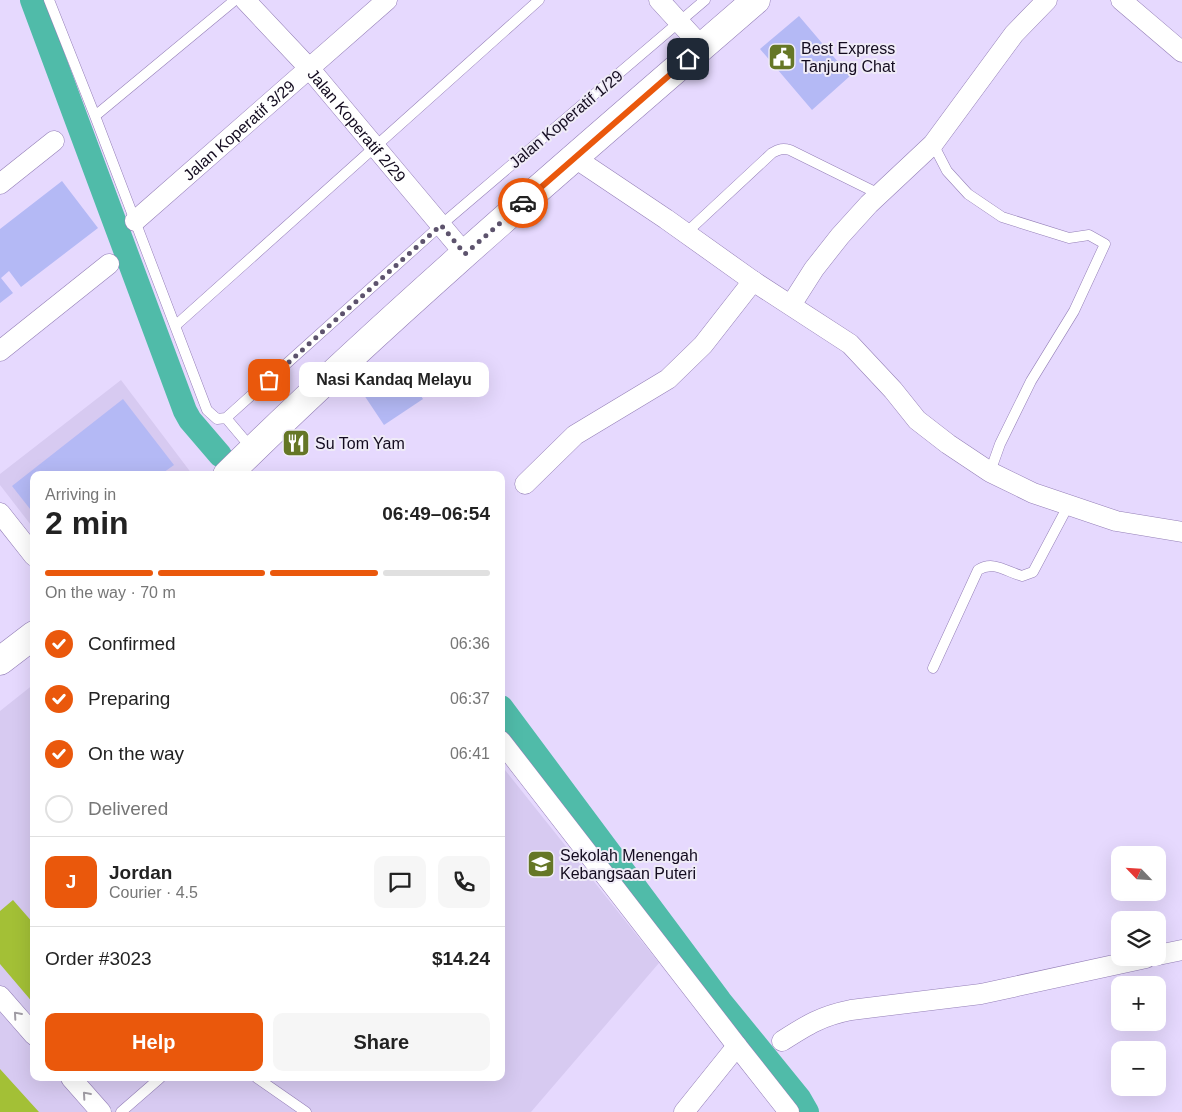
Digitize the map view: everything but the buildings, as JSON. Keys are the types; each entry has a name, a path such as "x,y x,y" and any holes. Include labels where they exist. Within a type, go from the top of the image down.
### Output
{"main road":[{"path":"231,471 316,389 465,254 756,0"},
{"path":"0,661 30,638"}],"street":[{"name":"Jalan Koperatif 2/29","path":"245,0 309,68 465,254"},
{"name":"Jalan Koperatif 3/29","path":"135,221 386,0"},
{"path":"659,0 702,47"},
{"path":"791,305 814,269 840,236 879,194 933,144 1014,34 1047,0"},
{"path":"1121,0 1182,52"},
{"path":"0,184 54,141"},
{"path":"575,158 753,281 850,344 893,390 917,420 948,444 990,472 1033,493 1068,506 1116,521 1182,532"},
{"path":"0,351 109,264"},
{"path":"525,484 575,435 668,379 703,345 753,281"},
{"path":"0,513 30,551"},
{"path":"505,746 789,1112"},
{"path":"1166,953 1182,950"},
{"path":"782,1041 815,1021 832,1014 981,994 1111,966"},
{"path":"0,996 30,1030"},
{"path":"684,1112 737,1046"},
{"path":"74,1081 101,1112"}],"lane":[{"path":"49,0 206,410 217,419 226,418 253,450"},
{"path":"95,116 235,0"},
{"path":"175,326 539,0"},
{"name":"Jalan Koperatif 1/29","path":"226,418 441,225 705,0"},
{"path":"933,144 947,171 968,194 1002,217 1069,238 1088,235 1105,244 1074,311 1031,381 1000,444 990,472"},
{"path":"686,233 772,153 778,150 790,150 879,194"},
{"path":"933,668 978,570 983,566 990,565 1022,576 1033,572 1068,506"},
{"path":"121,1112 157,1081"},
{"path":"261,1081 306,1112"}],"shaded area":[{"path":"121,380 190,471 30,471 30,524 0,485 0,474"},
{"name":"Sekolah Menengah Kebangsaan Puteri","path":"30,687 30,1081 505,1081 505,770 659,963 531,1112 0,1112 0,711"}],"green space":[{"path":"13,900 30,919 30,999 0,964 0,911"},
{"path":"0,1069 39,1112 0,1112"}],"waterway":[{"path":"32,0 185,411 190,420 220,455"},
{"path":"505,712 720,1001 799,1098 807,1112"}],"way so far":[{"path":"269,380 441,225 465,254 523,203"}],"place":[{"name":"Best Express Tanjung Chat","path":"782,57"},
{"name":"Nasi Kandaq Melayu","path":"269,380"},
{"name":"Su Tom Yam","path":"296,443"},
{"name":"Sekolah Menengah Kebangsaan Puteri","path":"541,864"}],"route":[{"path":"523,203 688,59"}]}
